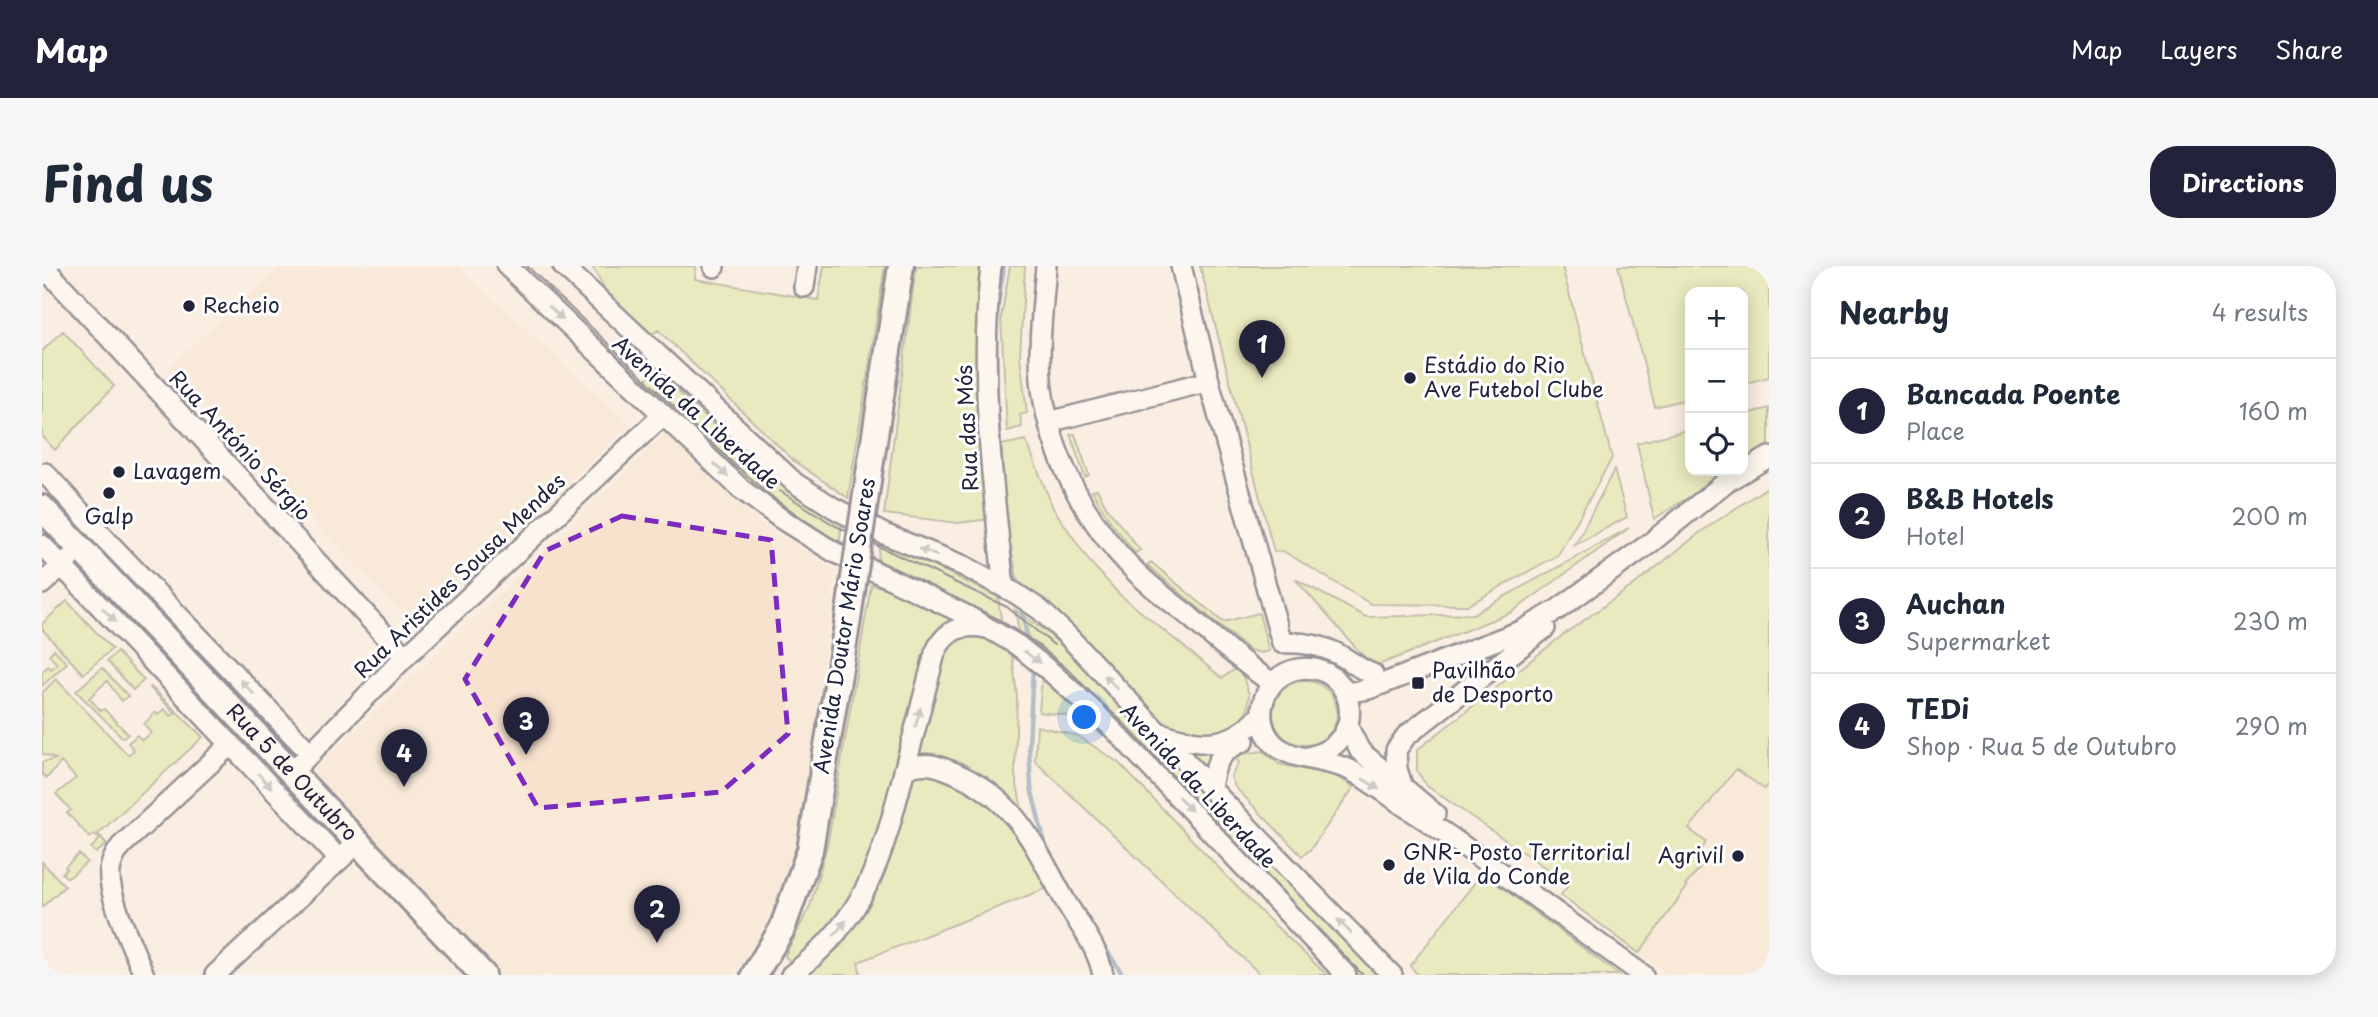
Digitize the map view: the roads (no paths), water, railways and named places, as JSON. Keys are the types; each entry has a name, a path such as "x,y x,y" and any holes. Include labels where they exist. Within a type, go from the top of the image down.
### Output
{"main road":[{"name":"Avenida Doutor Mário Soares","path":"754,975 782,929 810,850 901,266"},
{"name":"Rua 5 de Outubro","path":"42,508 80,548 111,562 292,772 349,851 483,975"}],"street":[{"name":"Rua António Sérgio","path":"43,266 405,657"},
{"name":"Avenida da Liberdade","path":"507,266 741,489 834,552 991,629 1051,672 1116,731 1346,975"},
{"name":"Avenida da Liberdade","path":"563,266 795,483 834,508 884,534 964,566 1039,609 1067,635 1211,789 1392,975"},
{"path":"804,287 807,266"},
{"name":"Rua das Mós","path":"991,266 987,305 989,438 1004,587"},
{"path":"1046,266 1042,376 1049,422 1074,489 1099,528 1132,569 1246,665 1272,683"},
{"path":"1181,266 1209,381 1282,643 1303,642 1318,645 1343,656 1359,669 1373,674"},
{"path":"1049,422 1209,381"},
{"name":"Rua Aristides Sousa Mendes","path":"292,772 405,657 663,415"},
{"path":"1346,693 1370,689 1523,630 1649,544 1726,482 1769,457"},
{"name":"Rua 5 de Outubro","path":"43,473 111,562 311,754"},
{"name":"Rua 5 de Outubro","path":"42,545 231,744 349,851"},
{"path":"42,584 80,548"},
{"path":"1402,785 1395,750 1406,736 1550,625 1553,612"},
{"path":"791,975 826,945 867,889 883,851 940,642 948,633 959,628 971,625 991,629"},
{"path":"1308,757 1333,748 1342,738 1348,727 1349,704 1346,693 1337,681 1312,669 1297,669 1272,683 1262,704 1261,715 1265,730 1273,743 1295,756 1308,757 1350,770 1485,860 1643,975"},
{"path":"1158,731 1191,743 1225,741 1253,725 1261,715"},
{"path":"1348,727 1360,751 1485,860"},
{"path":"1211,789 1214,768 1228,748 1244,741 1259,739 1273,743"},
{"path":"144,975 110,887 113,856 231,744"},
{"path":"904,770 922,763 935,765 967,778 1004,804 1041,852 1061,893 1098,954 1103,975"},
{"path":"215,975 349,851"}],"waterway":[{"path":"997,310 1004,266"},
{"path":"996,336 997,404 1005,513"},
{"path":"1007,535 1018,589"},
{"path":"1021,604 1029,647"},
{"path":"1033,666 1029,746 1031,788 1046,848"},
{"path":"1099,939 1123,975"}],"tram line":[{"path":"527,266 735,465 776,500 828,536 998,619 1033,641 1070,671 1363,975"},
{"path":"780,491 834,525 1007,607 1054,645"}],"place":[{"name":"Recheio","path":"189,306"},
{"name":"Bancada Poente","path":"1262,378"},
{"name":"Estádio do Rio Ave Futebol Clube","path":"1410,378"},
{"name":"Lavagem","path":"119,472"},
{"name":"Galp","path":"109,493"},
{"name":"Pavilhão de Desporto","path":"1418,683"},
{"name":"Auchan","path":"526,755"},
{"name":"TEDi","path":"404,787"},
{"name":"Agrivil","path":"1738,856"},
{"name":"GNR- Posto Territorial de Vila do Conde","path":"1389,865"},
{"name":"B&B Hotels","path":"657,943"}]}
